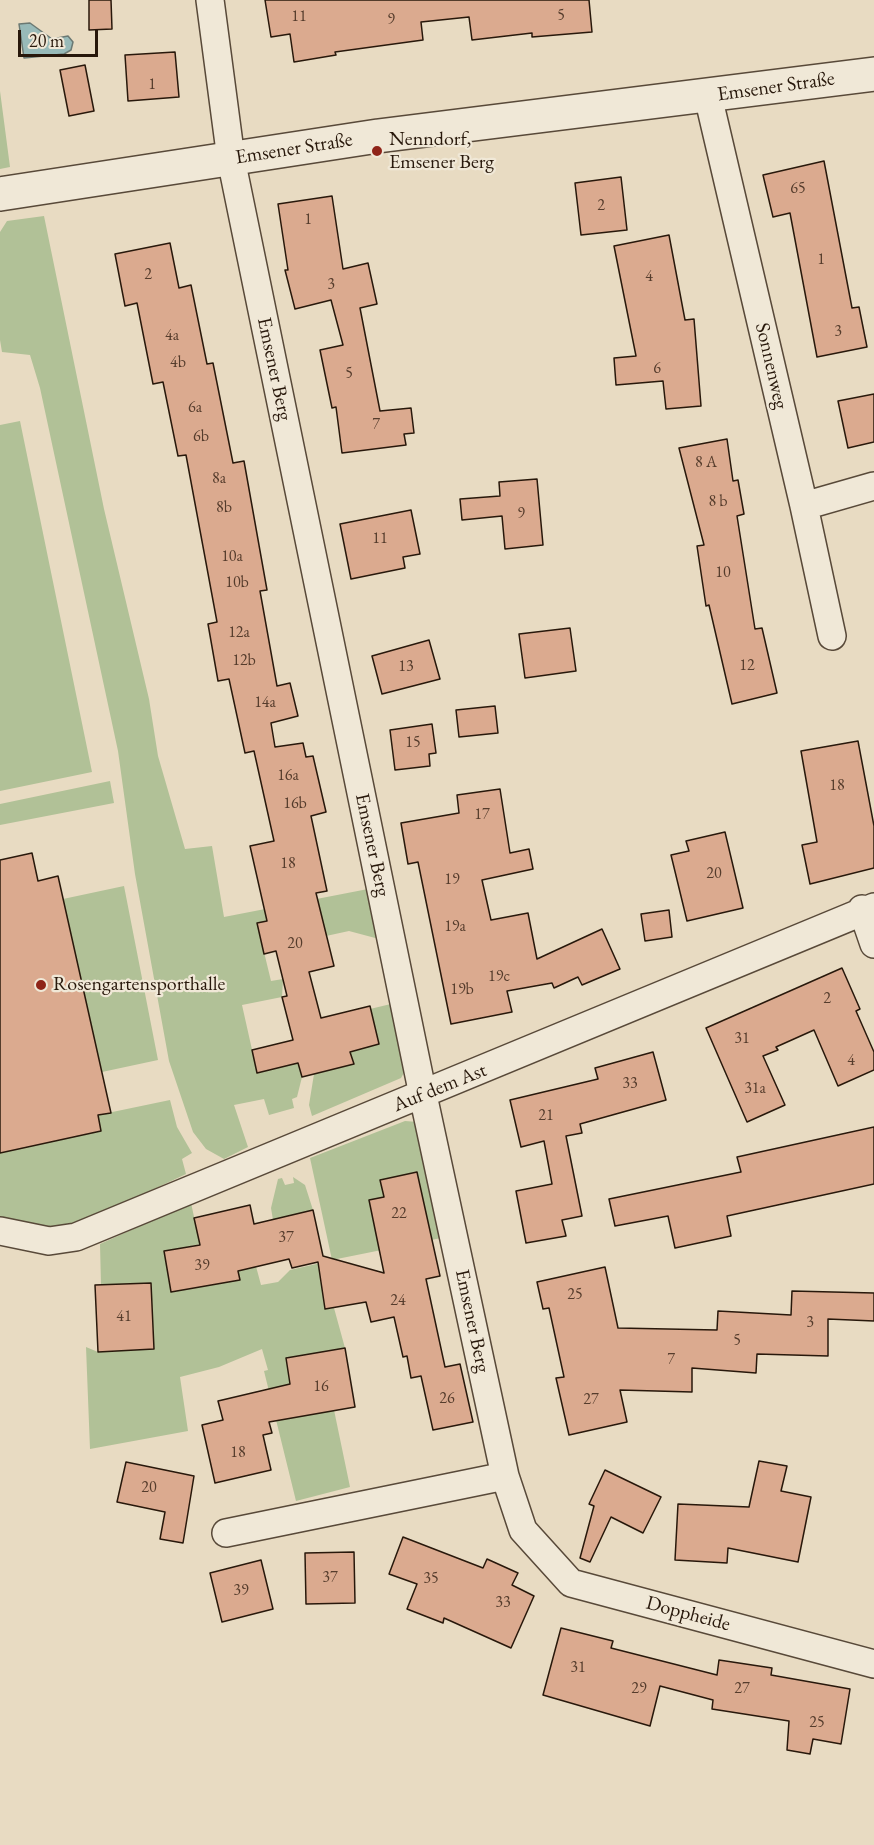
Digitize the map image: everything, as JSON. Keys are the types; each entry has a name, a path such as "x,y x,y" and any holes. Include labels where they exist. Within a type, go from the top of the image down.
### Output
{"street":[{"name":"Emsener Berg","path":"210,0 231,159 423,1095 505,1476 523,1530"},
{"name":"Emsener Straße","path":"0,194 378,136 874,74"},
{"name":"Sonnenweg","path":"708,96 804,506 831,636"},
{"path":"804,506 874,486"},
{"path":"868,908 874,944"},
{"name":"Auf dem Ast","path":"0,1231 49,1241 76,1237 211,1179 423,1095 868,908"},
{"path":"225,1533 505,1476"},
{"name":"Doppheide","path":"523,1530 571,1583 874,1664"}],"green space":[{"path":"0,91 10,167 0,169"},
{"path":"44,216 104,509 149,699 158,756 185,849 212,846 224,917 368,889 379,939 349,931 326,936 319,908 257,923 271,981 283,979 282,997 242,1005 257,1072 298,1062 302,1077 297,1097 292,1099 294,1108 269,1115 264,1099 234,1105 248,1147 224,1159 206,1149 193,1132 169,1061 135,874 118,751 40,388 30,355 2,352 0,232 7,221"},
{"path":"20,421 92,772 0,791 0,425"},
{"path":"110,781 114,803 0,825 0,804"},
{"path":"124,886 158,1060 102,1072 63,899"},
{"path":"395,1003 406,1069 401,1078 312,1116 309,1105 314,1074 353,1064 350,1051 379,1044 370,1009"},
{"path":"170,1100 177,1127 192,1153 182,1159 186,1174 82,1223 58,1229 0,1224 0,1153 101,1131 98,1115"},
{"path":"405,1121 418,1122 446,1237 332,1260 310,1158"},
{"path":"293,1177 305,1185 313,1210 273,1220 271,1208 278,1179 282,1178 285,1185 294,1183"},
{"path":"191,1203 200,1244 164,1252 171,1292 240,1280 233,1248 250,1244 261,1285 278,1282 290,1270 325,1262 326,1309 334,1308 345,1348 286,1358 296,1417 334,1410 350,1487 296,1501 264,1371 268,1370 262,1349 219,1367 180,1377 188,1431 90,1449 86,1347 98,1352 154,1349 151,1283 101,1285 100,1244"}],"water":[{"path":"30,23 52,39 68,36 73,42 71,50 64,54 24,58 19,24"}],"building":[{"path":"89,0 111,0 112,29 89,30"},
{"path":"265,0 589,0 592,32 532,37 532,33 472,40 469,17 421,22 423,40 335,52 336,55 294,62 290,34 271,37"},
{"path":"175,52 179,97 128,101 125,55"},
{"path":"85,65 94,111 69,116 60,70"},
{"path":"824,161 852,308 859,307 867,347 817,357 790,213 773,217 763,175"},
{"path":"621,177 627,230 581,235 575,183"},
{"path":"332,196 343,269 368,263 377,304 360,308 380,411 411,408 414,433 404,434 406,445 342,453 336,407 332,408 320,350 343,345 331,300 295,309 285,270 288,270 278,204"},
{"path":"669,235 685,320 694,319 701,406 666,409 663,381 616,385 614,358 636,356 614,246"},
{"path":"170,243 179,288 191,285 207,364 213,363 233,463 244,461 267,590 260,591 277,686 290,683 298,716 271,723 275,747 303,743 306,757 313,756 326,812 311,816 327,891 316,893 334,966 309,972 321,1018 370,1006 379,1044 350,1052 354,1064 302,1077 298,1063 257,1073 252,1050 293,1040 282,997 287,996 276,951 264,954 257,923 267,921 250,846 274,841 254,751 245,753 229,679 218,681 208,624 217,622 186,455 178,456 163,382 153,384 137,303 125,306 115,254"},
{"path":"874,394 874,442 848,448 838,401"},
{"path":"727,439 733,481 738,480 744,514 737,516 755,629 762,628 777,693 732,704 709,605 706,606 697,546 704,545 679,448"},
{"path":"537,479 543,545 505,549 502,516 462,520 460,499 500,496 499,482"},
{"path":"411,510 420,554 403,557 405,568 351,579 340,524"},
{"path":"570,628 576,671 525,678 519,634"},
{"path":"429,640 440,679 382,694 372,656"},
{"path":"495,706 498,733 459,737 456,710"},
{"path":"432,724 436,753 429,754 430,766 395,770 390,730"},
{"path":"858,741 874,826 874,868 810,884 802,845 817,842 801,751"},
{"path":"500,789 510,853 529,849 533,869 482,880 491,920 528,913 537,959 602,929 620,969 582,985 578,977 554,988 552,983 507,991 512,1012 451,1024 418,862 408,864 401,823 459,813 457,795"},
{"path":"725,832 743,908 687,921 671,855 689,851 686,841"},
{"name":"Rosengartensporthalle","path":"32,853 38,881 58,876 111,1113 98,1115 101,1131 0,1153 0,860"},
{"path":"669,910 672,937 645,941 641,914"},
{"path":"842,968 860,1009 856,1011 874,1052 874,1070 838,1086 814,1030 776,1047 778,1050 763,1056 785,1105 747,1122 706,1028"},
{"path":"653,1052 666,1100 580,1124 582,1133 566,1136 582,1216 562,1220 566,1236 526,1243 516,1191 552,1184 544,1141 521,1147 510,1100 598,1079 595,1068"},
{"path":"874,1127 874,1184 727,1216 731,1236 675,1248 668,1216 615,1226 609,1199 741,1172 737,1157"},
{"path":"417,1172 440,1276 426,1279 445,1367 460,1364 473,1422 433,1430 421,1376 411,1378 407,1356 403,1357 394,1317 371,1322 366,1302 325,1309 318,1262 292,1268 289,1259 238,1271 240,1280 171,1292 164,1251 200,1245 194,1218 250,1205 254,1224 313,1210 323,1256 384,1273 369,1200 384,1197 380,1180"},
{"path":"605,1267 618,1328 717,1330 718,1311 791,1315 792,1291 874,1293 874,1321 828,1319 828,1356 757,1354 756,1373 692,1368 692,1392 620,1390 627,1422 569,1435 556,1378 564,1377 549,1308 543,1309 537,1282"},
{"path":"151,1283 154,1349 98,1352 95,1285"},
{"path":"345,1348 355,1407 269,1422 272,1433 263,1435 271,1470 215,1483 202,1425 223,1420 218,1401 290,1384 286,1358"},
{"path":"759,1461 787,1466 781,1491 811,1497 798,1562 728,1548 727,1563 675,1560 678,1504 749,1507"},
{"path":"126,1462 194,1476 183,1543 160,1539 165,1512 117,1502"},
{"path":"605,1470 661,1497 643,1533 611,1517 590,1562 580,1558 594,1506 589,1504"},
{"path":"403,1537 483,1568 487,1559 518,1573 512,1585 534,1596 511,1648 444,1618 443,1623 407,1609 417,1584 389,1574"},
{"path":"354,1552 355,1603 306,1604 305,1553"},
{"path":"261,1560 273,1609 222,1622 210,1573"},
{"path":"561,1628 613,1641 611,1648 717,1675 719,1660 772,1668 771,1675 850,1689 841,1744 813,1739 810,1754 787,1750 789,1721 712,1709 713,1700 660,1686 650,1726 543,1695"}],"place":[{"name":"Nenndorf, Emsener Berg","path":"377,151"},
{"name":"Rosengartensporthalle","path":"41,985"}]}
